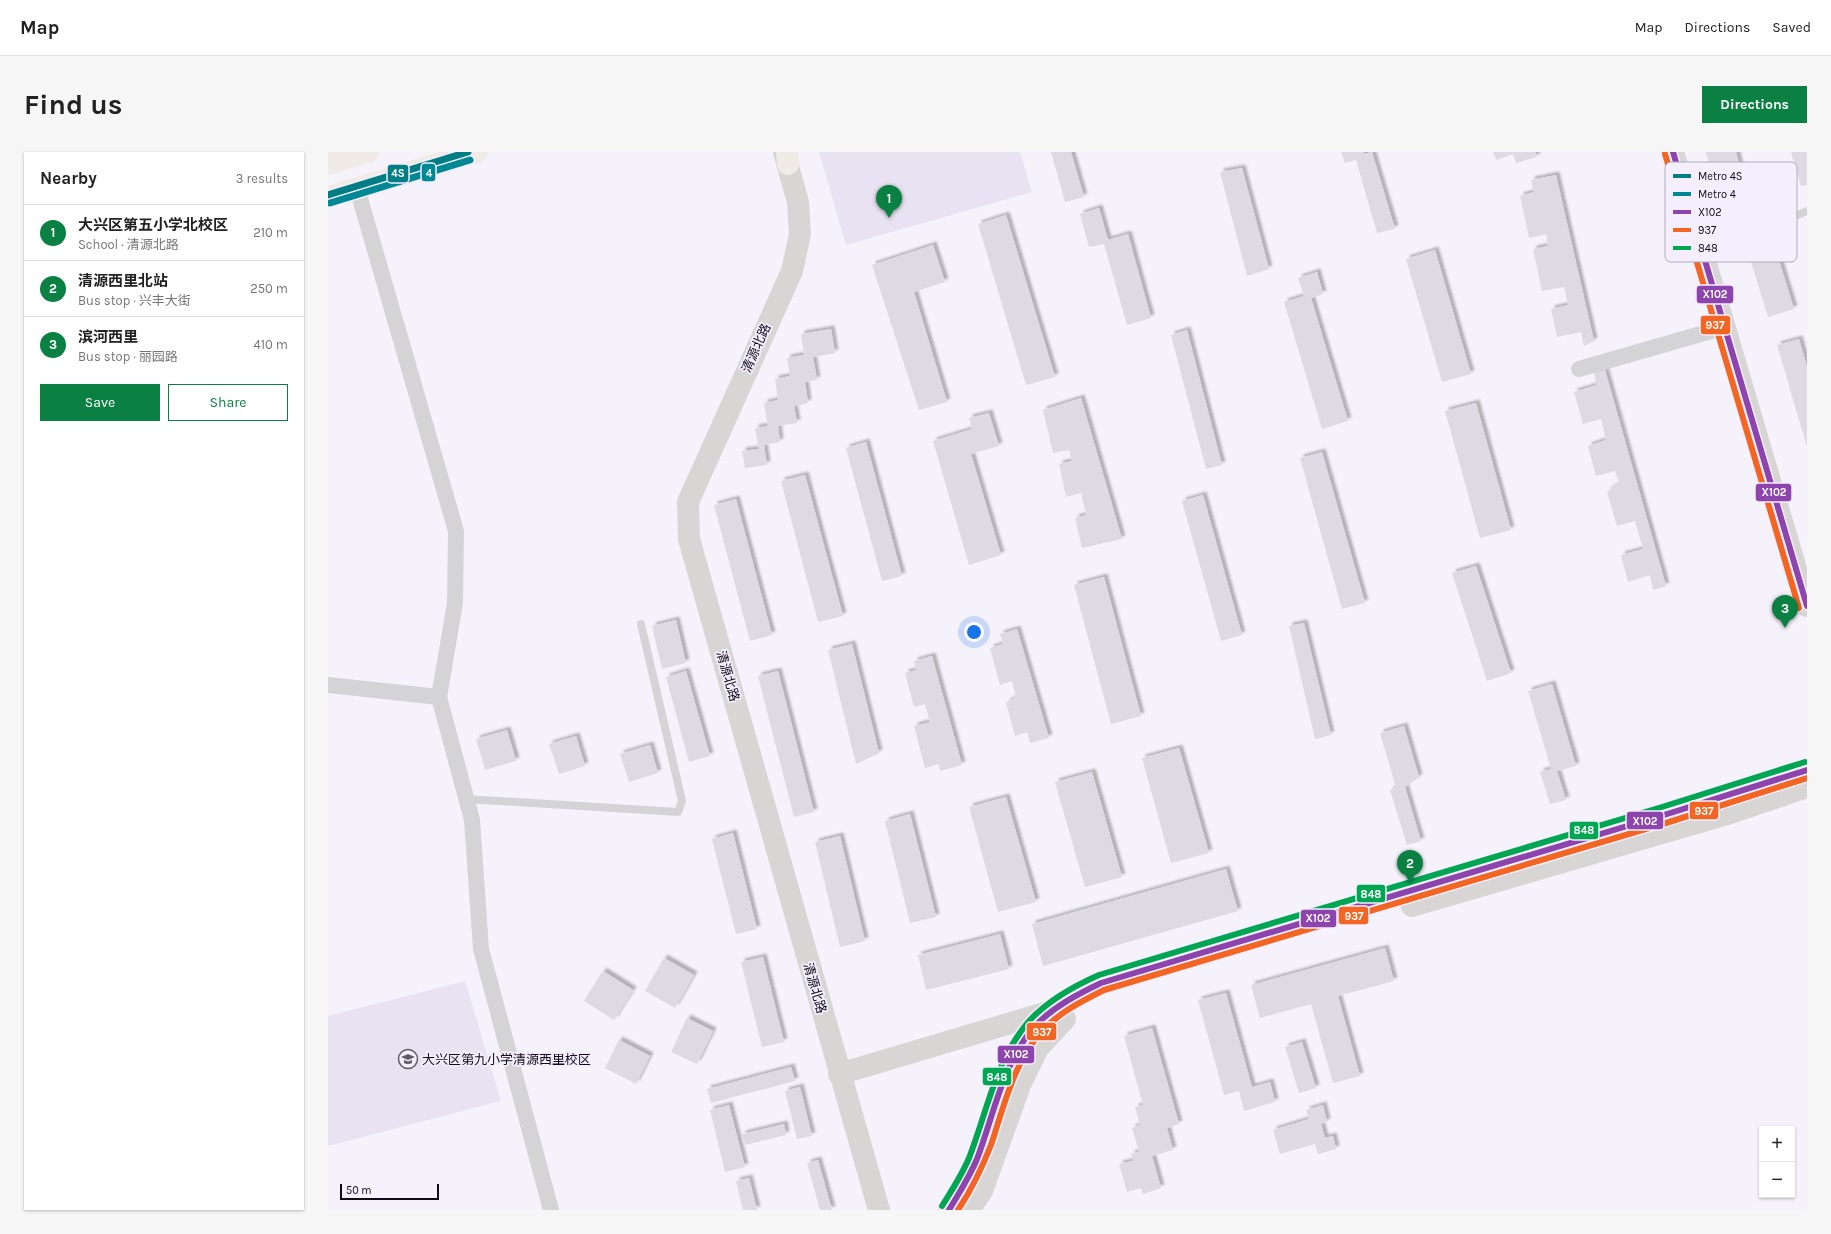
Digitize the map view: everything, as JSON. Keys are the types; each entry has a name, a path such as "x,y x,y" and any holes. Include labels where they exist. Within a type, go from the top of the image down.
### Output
{"main road":[{"path":"328,164 368,152"},
{"path":"328,197 477,152"},
{"path":"1673,152 1676,162"},
{"name":"清源北路","path":"786,156 798,202 800,234 792,270 688,502 689,539 839,1074 879,1210"},
{"path":"1706,262 1807,606"},
{"path":"949,1210 968,1179 1014,1058 1031,1032 1053,1011 1074,996 1101,983 1656,817 1807,770"},
{"path":"969,1210 982,1191 1020,1085 1038,1048 1073,1012 1096,999 1152,981 1724,816 1807,787"},
{"path":"839,1074 1053,1011"}],"street":[{"path":"357,188 456,530 455,603 439,697 472,820 481,949 551,1210"},
{"path":"1579,369 1725,327"},
{"path":"328,685 439,697"}],"lane":[{"path":"1797,215 1807,211"},
{"path":"466,799 678,812 682,801 641,624"}],"shaded area":[{"path":"819,152 1020,152 1032,192 846,245"},
{"name":"大兴区第九小学清源西里校区","path":"465,981 501,1101 328,1146 328,1016"}],"building":[{"path":"1051,152 1071,152 1084,197 1065,202"},
{"path":"1341,152 1364,152 1364,154 1372,152 1395,229 1377,233 1356,160 1345,163"},
{"path":"1493,152 1535,152 1537,157 1516,163 1513,154 1496,160"},
{"path":"1706,152 1736,152 1739,162 1709,162"},
{"path":"1791,152 1807,152 1807,185 1801,186 1797,172 1797,162 1794,162"},
{"path":"1242,168 1269,269 1247,276 1220,172"},
{"path":"1556,175 1594,341 1584,346 1581,332 1557,337 1551,309 1568,305 1564,287 1542,291 1533,249 1548,246 1546,234 1529,238 1520,196 1534,192 1531,180"},
{"path":"1099,208 1108,240 1128,234 1151,318 1127,325 1104,244 1089,247 1080,214"},
{"path":"1006,215 1055,377 1026,385 978,224"},
{"path":"933,245 945,282 914,292 947,402 919,410 872,265"},
{"path":"1435,250 1471,374 1442,382 1406,259"},
{"path":"1751,262 1779,262 1794,309 1768,317"},
{"path":"1317,272 1323,294 1311,298 1348,421 1322,429 1284,302 1304,296 1298,278"},
{"path":"831,329 835,353 813,357 817,380 805,382 808,403 794,406 797,423 778,426 780,442 764,445 767,465 745,468 742,451 759,449 755,428 768,426 764,403 778,400 775,379 790,376 787,358 804,355 801,334"},
{"path":"1187,330 1222,465 1206,469 1171,335"},
{"path":"1799,339 1807,367 1807,447 1777,345"},
{"path":"1605,370 1666,586 1653,590 1650,575 1628,582 1621,555 1643,549 1635,521 1617,526 1607,492 1619,483 1615,471 1596,476 1588,446 1606,440 1601,419 1583,424 1574,392 1597,385 1594,373"},
{"path":"1081,398 1122,539 1082,548 1075,518 1086,515 1081,493 1066,497 1059,464 1072,461 1069,450 1053,453 1043,410"},
{"path":"1476,403 1511,530 1480,538 1445,411"},
{"path":"989,413 999,446 971,454 1001,555 969,565 933,441 972,429 969,418"},
{"path":"866,442 902,576 882,581 846,448"},
{"path":"1322,452 1365,603 1342,609 1300,458"},
{"path":"805,475 843,616 818,622 781,481"},
{"path":"1203,495 1242,635 1221,641 1182,501"},
{"path":"736,499 772,635 750,641 714,505"},
{"path":"1476,566 1511,673 1487,681 1452,573"},
{"path":"1104,577 1141,716 1111,724 1074,585"},
{"path":"676,620 686,663 662,669 652,626"},
{"path":"1304,623 1331,735 1315,739 1289,626"},
{"path":"1017,629 1049,738 1030,743 1027,732 1015,736 1006,703 1016,697 1012,681 1000,685 990,648 1003,644 1000,634"},
{"path":"852,644 879,753 856,764 828,650"},
{"path":"932,656 962,765 940,771 939,764 925,768 914,726 930,722 925,704 914,707 905,673 916,670 914,661"},
{"path":"686,671 710,756 689,762 666,677"},
{"path":"778,671 814,812 794,817 758,676"},
{"path":"1552,684 1576,766 1557,771 1566,800 1550,804 1540,772 1551,769 1528,691"},
{"path":"1404,726 1419,777 1405,787 1421,841 1407,845 1390,790 1396,788 1380,733"},
{"path":"507,730 516,761 485,770 476,739"},
{"path":"576,736 585,766 559,774 549,744"},
{"path":"650,745 658,773 629,782 620,754"},
{"path":"1179,748 1209,853 1171,863 1142,758"},
{"path":"1092,772 1122,877 1085,887 1055,782"},
{"path":"1006,797 1036,902 998,912 969,807"},
{"path":"910,814 936,917 910,923 885,821"},
{"path":"733,833 757,929 736,934 712,839"},
{"path":"840,836 865,941 840,947 815,842"},
{"path":"1226,869 1238,911 1043,966 1032,924"},
{"path":"1000,934 1009,969 926,990 918,955"},
{"path":"1385,948 1394,981 1338,996 1360,1076 1333,1083 1311,1004 1260,1018 1251,985"},
{"path":"763,957 784,1042 762,1047 741,962"},
{"path":"664,958 694,975 675,1008 645,991"},
{"path":"603,971 633,990 614,1020 584,1001"},
{"path":"1226,993 1252,1087 1270,1082 1275,1102 1244,1111 1239,1091 1224,1095 1198,1000"},
{"path":"687,1018 713,1031 697,1064 671,1052"},
{"path":"1152,1028 1179,1124 1167,1128 1173,1150 1152,1156 1161,1188 1143,1194 1141,1188 1127,1192 1119,1164 1133,1161 1131,1154 1139,1152 1132,1128 1140,1125 1135,1107 1143,1105 1124,1036"},
{"path":"619,1040 650,1056 636,1084 605,1068"},
{"path":"1302,1042 1316,1088 1299,1093 1285,1047"},
{"path":"791,1067 795,1081 711,1103 707,1089"},
{"path":"800,1087 812,1136 797,1139 785,1091"},
{"path":"729,1105 745,1167 725,1172 710,1110"},
{"path":"1323,1105 1327,1122 1321,1124 1325,1138 1333,1136 1336,1149 1318,1154 1315,1144 1280,1154 1273,1130 1309,1119 1306,1110"},
{"path":"784,1124 786,1135 745,1145 742,1134"},
{"path":"818,1160 832,1210 820,1210 807,1163"},
{"path":"749,1178 757,1210 743,1210 736,1181"}],"metro line":[{"name":"4S","path":"328,195 468,152"},
{"name":"4","path":"330,203 470,160"}],"transit line":[{"name":"X102","path":"1673,152 1676,162"},
{"name":"937","path":"1665,154 1667,162"},
{"name":"937","path":"1697,262 1799,608"},
{"name":"X102","path":"1705,262 1807,606"},
{"name":"848","path":"942,1206 957,1182 969,1158 1001,1068 1018,1035 1030,1020 1045,1006 1080,984 1099,975 1662,807 1805,762"},
{"name":"X102","path":"949,1210 974,1166 1001,1088 1025,1038 1037,1024 1051,1012 1067,1001 1101,983 1664,815 1807,770"},
{"name":"937","path":"958,1210 984,1162 1011,1084 1024,1056 1043,1030 1072,1007 1096,994 1104,990 1666,823 1807,778"}],"place":[{"name":"大兴区第五小学北校区","path":"889,218"},
{"name":"滨河西里","path":"1785,628"},
{"name":"清源西里北站","path":"1410,883"},
{"name":"大兴区第九小学清源西里校区","path":"408,1059"}]}
